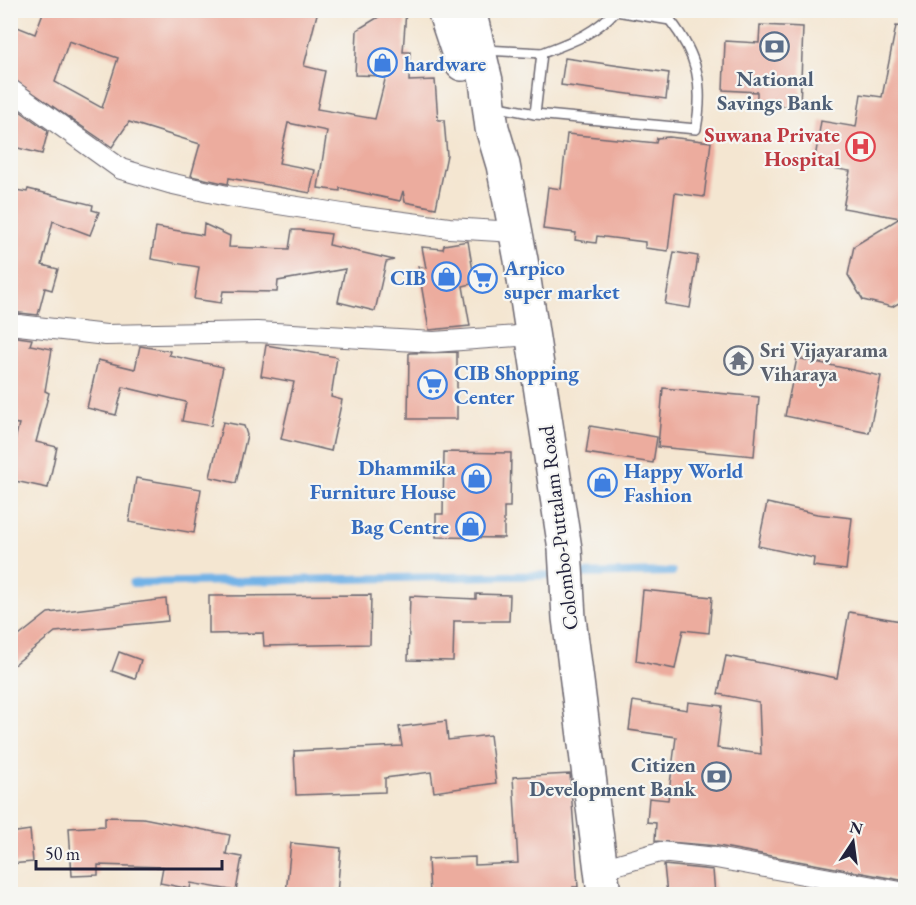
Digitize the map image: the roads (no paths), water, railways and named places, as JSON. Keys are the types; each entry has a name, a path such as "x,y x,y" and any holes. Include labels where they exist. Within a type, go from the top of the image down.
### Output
{"highway":[{"name":"Colombo-Puttalam Road","path":"444,10 468,84 491,117"},
{"name":"Colombo-Puttalam Road","path":"469,10 503,165 515,232 565,549 568,618 602,882"}],"street":[{"path":"10,89 121,169 159,180 227,196 349,215 449,228 515,232"},
{"path":"10,324 106,335 257,332 434,342 532,335"},
{"path":"602,882 660,852 716,858 906,893"}],"lane":[{"path":"478,50 542,53 584,37 599,28 616,11 670,15 688,44 701,100 696,129 535,114 491,117"},
{"path":"535,114 542,53"}],"waterway":[{"path":"574,574 672,572"},
{"path":"133,583 559,575"}],"place":[{"name":"National Savings Bank","path":"775,47"},
{"name":"hardware","path":"383,63"},
{"name":"Suwana Private Hospital","path":"861,146"},
{"name":"CIB","path":"447,277"},
{"name":"Arpico super market","path":"483,279"},
{"name":"Sri Vijayarama Viharaya","path":"739,361"},
{"name":"CIB Shopping Center","path":"433,384"},
{"name":"Dhammika Furniture House","path":"477,479"},
{"name":"Happy World Fashion","path":"603,482"},
{"name":"Bag Centre","path":"470,526"},
{"name":"Citizen Development Bank","path":"717,776"}]}
